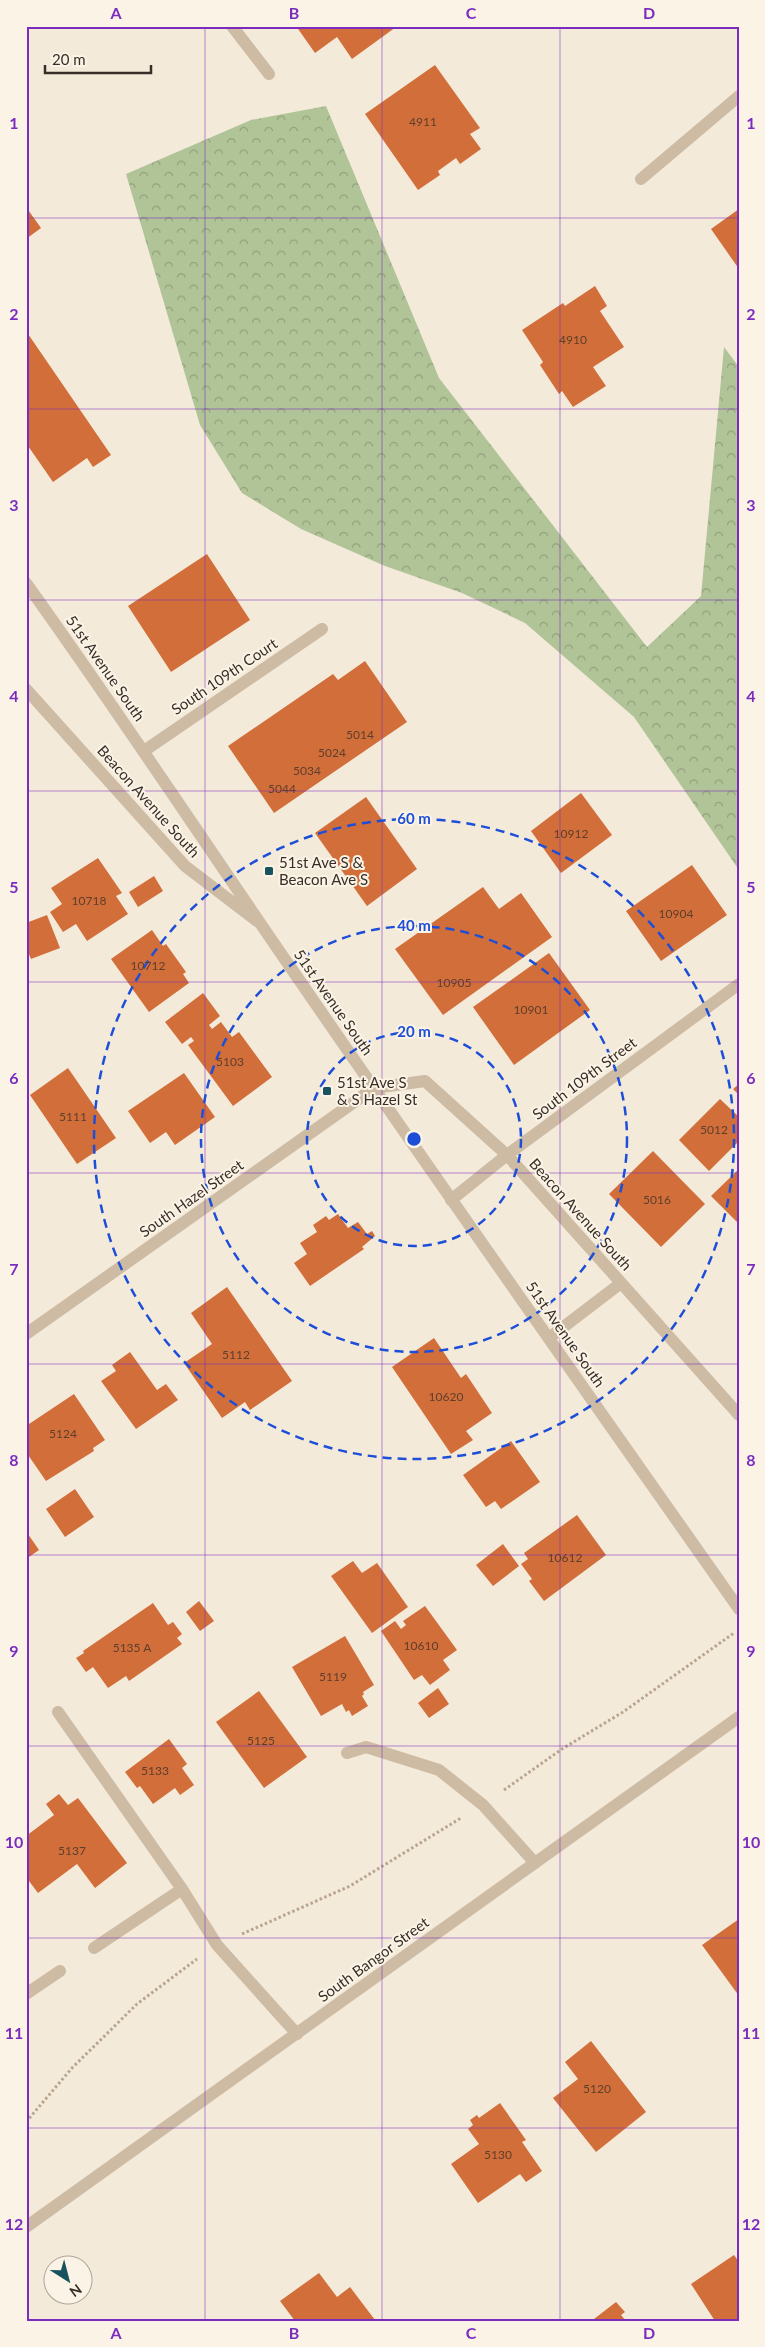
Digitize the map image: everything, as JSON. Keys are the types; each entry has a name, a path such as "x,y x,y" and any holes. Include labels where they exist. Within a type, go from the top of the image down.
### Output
{"street":[{"path":"232,26 269,74"},
{"path":"641,179 739,96"},
{"name":"51st Avenue South","path":"26,584 144,751 259,922 451,1200 739,1609"},
{"name":"South 109th Court","path":"144,751 322,629"},
{"name":"Beacon Avenue South","path":"26,689 186,866 259,922"},
{"name":"South 109th Street","path":"451,1200 507,1156 739,984"},
{"name":"Beacon Avenue South","path":"374,1088 426,1081 507,1156 739,1415"},
{"name":"South Hazel Street","path":"26,1334 374,1088"},
{"path":"549,1338 621,1283"},
{"path":"58,1712 182,1889 217,1945 296,2034"},
{"name":"South Bangor Street","path":"26,2227 739,1717"},
{"path":"348,1753 366,1747 439,1770 483,1805 536,1863"},
{"path":"94,1948 182,1889"},
{"path":"26,1994 60,1971"}],"path":[{"path":"26,2122 72,2068 137,2004 217,1945 350,1886 483,1805 562,1749 623,1712 739,1630"}],"green space":[{"path":"326,106 439,378 647,647 701,596 724,347 739,367 739,870 634,717 525,623 462,593 385,566 301,529 242,493 200,425 126,174 251,120"}],"building":[{"path":"296,26 396,27 352,59 337,37 315,53"},
{"path":"435,65 480,128 470,134 481,149 460,164 456,158 438,171 440,175 418,190 365,114"},
{"path":"26,207 41,228 26,239"},
{"path":"739,209 739,269 711,229"},
{"path":"595,286 607,306 600,311 624,347 593,367 606,386 573,407 562,391 559,394 540,365 543,362 522,330 563,303 565,306"},
{"path":"26,331 111,455 93,467 87,458 53,482 26,443"},
{"path":"207,554 250,620 171,672 128,606"},
{"path":"365,661 407,722 274,813 228,746 333,674 338,680"},
{"path":"581,793 612,835 561,873 531,831"},
{"path":"366,797 417,869 367,906 315,833"},
{"path":"98,858 122,893 116,896 128,914 87,941 76,924 63,932 50,912 62,904 51,888"},
{"path":"692,865 727,915 661,961 626,911"},
{"path":"154,876 163,891 138,907 129,892"},
{"path":"483,887 499,909 521,893 552,937 443,1015 395,949"},
{"path":"47,915 60,948 31,959 26,947 26,923"},
{"path":"152,930 163,946 166,944 186,972 183,974 189,983 149,1012 111,959"},
{"path":"549,953 590,1010 514,1065 473,1007"},
{"path":"203,993 220,1016 209,1025 212,1029 221,1022 232,1037 239,1032 272,1077 233,1106 188,1045 194,1041 191,1037 182,1044 165,1022"},
{"path":"68,1068 116,1138 77,1164 30,1095"},
{"path":"184,1073 215,1117 175,1145 166,1132 150,1143 128,1111"},
{"path":"739,1084 739,1095 733,1089"},
{"path":"720,1099 739,1117 739,1141 709,1171 679,1140"},
{"path":"653,1151 705,1204 661,1247 609,1194"},
{"path":"739,1169 739,1224 711,1196"},
{"path":"338,1214 348,1228 358,1222 367,1234 372,1231 375,1236 362,1247 364,1249 310,1286 294,1263 307,1254 300,1243 317,1232 313,1225 326,1216 329,1220"},
{"path":"227,1287 292,1381 250,1410 245,1402 222,1418 184,1363 212,1344 191,1313"},
{"path":"434,1338 461,1378 466,1374 492,1413 466,1431 473,1440 451,1454 392,1367"},
{"path":"130,1352 157,1390 166,1384 178,1400 136,1429 101,1381 116,1371 112,1365"},
{"path":"74,1394 105,1440 93,1448 94,1451 46,1481 26,1452 26,1426"},
{"path":"511,1441 540,1482 501,1509 495,1501 486,1507 463,1475"},
{"path":"75,1489 94,1517 65,1537 46,1509"},
{"path":"577,1515 606,1555 544,1601 529,1581 532,1579 521,1564 528,1559 524,1553"},
{"path":"28,1534 39,1550 26,1559 26,1535"},
{"path":"503,1544 519,1566 493,1586 476,1565"},
{"path":"353,1561 362,1573 377,1563 408,1607 372,1633 331,1576"},
{"path":"199,1601 214,1621 200,1631 186,1612"},
{"path":"153,1603 168,1625 173,1622 182,1634 177,1638 182,1644 129,1681 126,1676 108,1688 93,1667 86,1672 76,1658 84,1653 83,1651"},
{"path":"425,1606 457,1650 443,1660 450,1670 430,1685 422,1675 414,1680 381,1631 395,1621 401,1629 406,1625 403,1621"},
{"path":"345,1636 374,1685 363,1692 362,1696 368,1706 352,1716 349,1710 346,1712 342,1704 321,1716 292,1667"},
{"path":"438,1688 449,1704 429,1718 418,1703"},
{"path":"259,1691 307,1757 264,1788 216,1722"},
{"path":"169,1739 187,1764 182,1768 194,1785 180,1795 175,1788 153,1804 140,1786 137,1788 125,1772"},
{"path":"59,1794 68,1805 78,1798 127,1863 95,1888 77,1864 38,1893 26,1877 26,1836 54,1815 46,1804"},
{"path":"739,1919 739,1996 702,1945"},
{"path":"591,2041 646,2112 596,2152 553,2098 578,2079 565,2062"},
{"path":"500,2103 526,2140 522,2142 542,2171 526,2182 520,2174 478,2203 451,2164 479,2144 468,2129 473,2125 470,2120 477,2115 479,2118"},
{"path":"734,2255 739,2262 739,2321 715,2321 691,2284"},
{"path":"319,2273 337,2297 350,2287 375,2320 295,2321 280,2301"},
{"path":"616,2302 625,2312 621,2315 626,2321 596,2321 594,2319"}],"place":[{"name":"51st Ave S & Beacon Ave S","path":"269,871"},
{"name":"51st Ave S & S Hazel St","path":"327,1091"}]}
